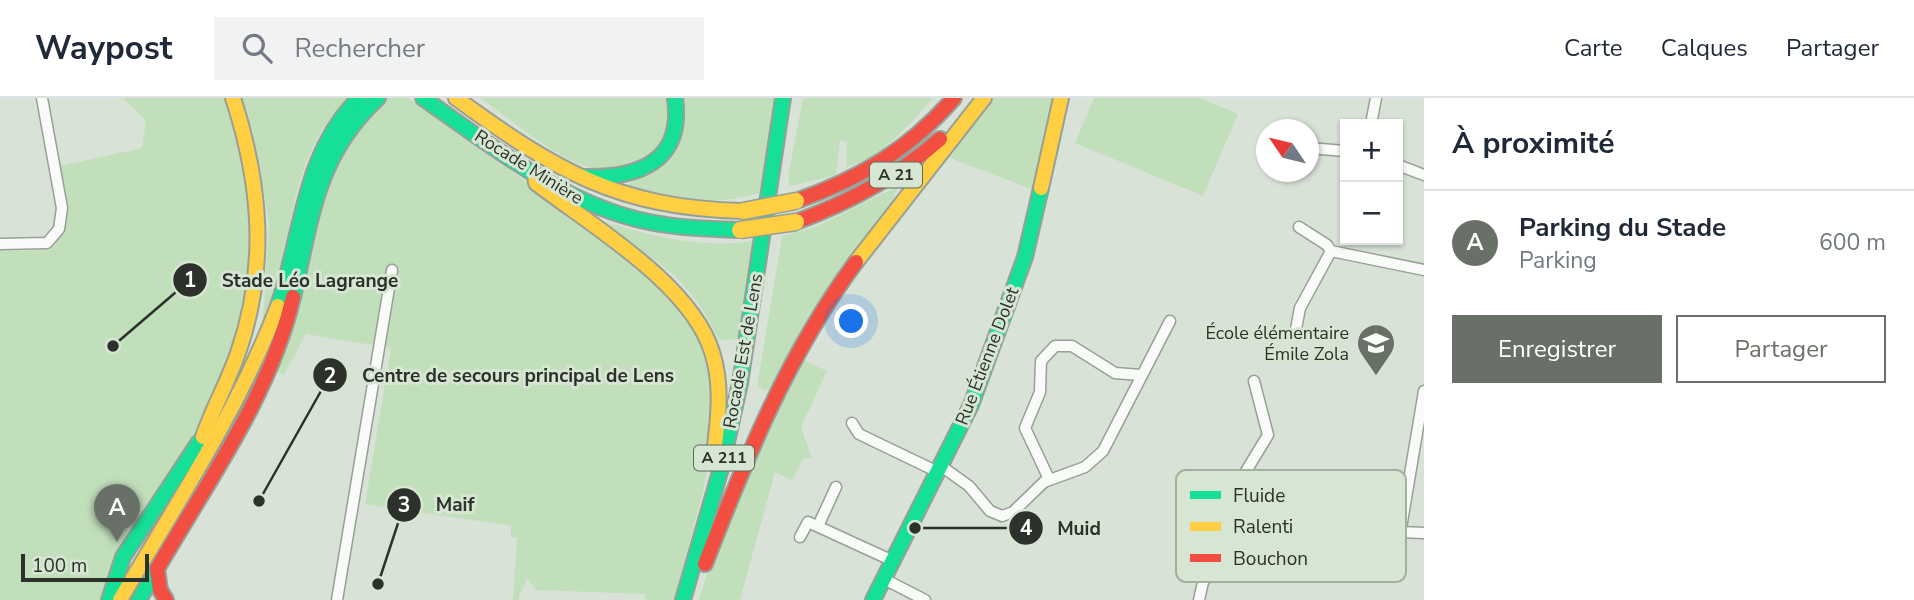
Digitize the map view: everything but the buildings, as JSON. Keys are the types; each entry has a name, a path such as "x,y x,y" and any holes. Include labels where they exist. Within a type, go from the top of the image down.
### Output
{"main road":[{"path":"202,437 243,339 257,286 260,250 259,201 253,162 233,98"},
{"path":"120,600 250,373 283,292 314,164 338,120 359,98"},
{"path":"138,600 254,396 279,344 300,277 318,189 332,153 346,130 378,98"},
{"name":"Rocade Minière","path":"424,98 535,174 596,207 620,216 667,227 740,230 796,222 841,206 881,186 926,153 975,98"},
{"name":"Rocade Minière","path":"456,98 578,177 634,200 679,209 743,211 796,201 840,186 908,146 925,132 954,98"},
{"path":"578,177 627,176 649,166 659,157 673,134 676,120 675,98"},
{"name":"Rocade Est de Lens","path":"688,596 716,494 740,383 771,162 783,98"},
{"name":"Rocade Est de Lens","path":"688,596 705,564 742,415 794,98"},
{"path":"908,146 944,98"},
{"path":"705,564 762,420 825,307 887,219 984,98"},
{"name":"Rue Étienne Dolet","path":"873,600 971,405 1025,257 1061,98"},
{"path":"535,174 536,183 660,277 687,302 705,331 715,359 719,397 717,438 688,596"},
{"path":"109,600 115,574 135,538 236,387 250,373"},
{"path":"135,538 131,552 138,600"},
{"path":"156,569 160,590 166,600"}],"street":[{"path":"0,244 47,243 59,229 62,208 42,98"},
{"path":"1372,119 1376,98"},
{"path":"1319,149 1340,151"},
{"path":"1403,167 1424,175"},
{"path":"1298,227 1326,244 1331,251 1424,270"},
{"path":"1296,329 1300,308 1331,251"},
{"path":"337,600 392,270"},
{"path":"852,423 859,434 957,475 990,511 998,515 1013,512 1049,479 1085,467 1099,456 1170,321"},
{"path":"1049,479 1025,428 1027,417 1040,393 1041,361 1048,350 1059,344 1072,346 1108,370 1141,375"},
{"path":"1247,470 1268,435 1254,381"},
{"path":"1406,498 1424,391"},
{"path":"818,526 836,487"},
{"path":"800,537 807,522 893,561"},
{"path":"1406,531 1424,533"},
{"path":"884,579 925,600"},
{"path":"1199,600 1202,582"}],"green space":[{"path":"123,98 226,98 239,126 253,202 255,263 224,385 104,600 0,600 0,251 51,250 59,239 64,229 67,210 60,166 142,148 146,121"},
{"path":"239,98 348,98 320,134 304,168 277,278 263,320 269,225 259,162"},
{"path":"386,98 408,98 472,142 544,195 691,314 713,371 710,438 704,488 674,600 645,600 645,594 537,590 527,579 518,600 513,600 517,538 511,537 511,526 365,504 391,348 306,334 284,375 275,370 320,201 342,146"},
{"path":"480,98 668,98 667,126 661,143 649,157 620,169 599,170 584,166 552,150"},
{"path":"683,98 777,98 759,193 706,201 620,186 629,184 677,135 685,111"},
{"path":"803,98 933,98 894,139 872,156 846,167 847,142 840,140 836,175 790,186 788,177"},
{"path":"989,98 1055,98 1034,190 950,158"},
{"path":"1094,98 1200,98 1238,114 1203,196 1075,143"},
{"path":"898,186 891,206 772,388 765,391 757,386 782,236 815,227"},
{"path":"587,216 648,234 690,242 753,241 741,339 719,340 705,314 680,281 646,254 642,257"},
{"path":"798,358 827,371 801,427 812,458 803,459 792,480 775,472 740,600 699,600 709,567"}],"traffic: fast":[{"path":"278,306 315,170 340,120 359,98"},
{"path":"293,297 312,215 328,166 357,120 378,98"},
{"path":"423,98 530,172 588,202 649,222 740,230"},
{"path":"585,177 623,174 653,162 664,151 672,137 676,120 675,98"},
{"path":"683,600 722,465 740,383 783,98"},
{"path":"873,600 971,405 1025,257 1041,188"},
{"path":"109,600 123,557 199,442"},
{"path":"139,600 157,569"}],"traffic: slow":[{"path":"203,437 230,374 248,321 257,257 255,194 250,162 233,98"},
{"path":"456,98 525,146 589,180 623,193 659,202 743,211"},
{"path":"856,262 984,98"},
{"path":"1041,188 1061,98"},
{"path":"535,174 536,183 611,237 662,280 684,303 701,327 712,352 718,377 719,403 714,454"},
{"path":"743,211 796,201"},
{"path":"740,230 796,222"},
{"path":"133,578 230,411 278,306"},
{"path":"120,600 133,578"}],"traffic: jam":[{"path":"796,201 841,183 882,160 920,133 954,98"},
{"path":"796,222 872,187 907,165 940,139"},
{"path":"705,564 770,408 809,333 856,262"},
{"path":"157,569 253,404 283,334 293,297"},
{"path":"157,569 160,590 166,600"}],"place":[{"name":"Stade Léo Lagrange","path":"113,346"},
{"name":"École élémentaire Émile Zola","path":"1376,377"},
{"name":"Centre de secours principal de Lens","path":"259,501"},
{"name":"Muid","path":"915,528"},
{"name":"Parking du Stade","path":"117,542"},
{"name":"Maif","path":"378,584"}]}
